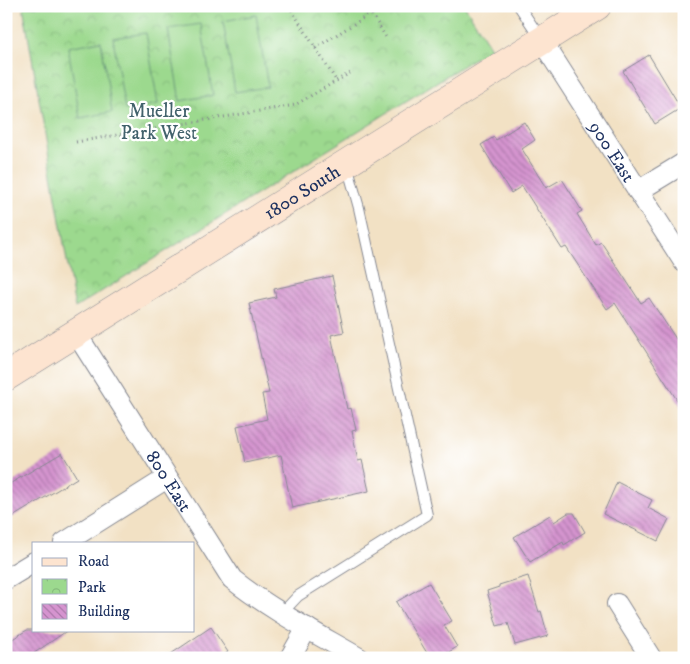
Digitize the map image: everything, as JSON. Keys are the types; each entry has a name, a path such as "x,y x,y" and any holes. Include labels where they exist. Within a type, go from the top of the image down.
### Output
{"main road":[{"name":"1800 South","path":"6,377 598,6"}],"street":[{"name":"900 East","path":"542,41 684,262"},
{"path":"638,191 684,163"},
{"name":"800 East","path":"76,333 232,579 245,590 359,658"},
{"path":"66,542 167,478"},
{"path":"6,579 32,563"},
{"path":"616,604 651,658"},
{"path":"290,658 307,628"}],"lane":[{"path":"519,6 542,41"},
{"path":"282,613 298,596 427,515 359,208 347,164"}],"path":[{"path":"289,6 337,82"},
{"path":"367,6 387,39"},
{"path":"315,48 383,6"},
{"path":"76,142 295,105 350,73"}],"green space":[{"name":"Mueller Park West","path":"23,6 465,6 491,48 75,308"},
{"path":"256,15 268,87 235,92 223,21"},
{"path":"201,24 213,95 180,101 168,29"},
{"path":"146,33 158,104 125,110 113,38"},
{"path":"101,41 112,112 80,118 68,47"}],"building":[{"path":"649,55 681,108 655,124 623,71"},
{"path":"524,122 535,140 522,149 546,188 562,179 582,211 577,214 596,245 601,242 641,303 649,298 684,351 684,411 615,303 607,309 566,247 562,249 522,186 511,193 481,145 494,137 496,140"},
{"path":"332,276 344,332 331,335 347,409 351,408 356,430 352,431 358,461 362,460 369,491 292,508 281,455 245,463 237,426 267,419 262,394 269,393 249,303 276,297 274,289"},
{"path":"62,453 77,478 6,521 6,486"},
{"path":"617,482 652,500 648,508 669,519 658,541 603,514"},
{"path":"568,513 574,513 585,532 564,545 563,542 530,562 514,537 550,515 554,522"},
{"path":"528,576 548,636 515,645 508,623 497,626 487,591 499,587 499,585"},
{"path":"429,583 452,621 444,625 457,647 439,658 430,658 396,602"},
{"path":"211,627 228,652 219,658 165,658"},
{"path":"27,630 32,630 32,632 65,632 27,658 6,658 6,643"}]}
